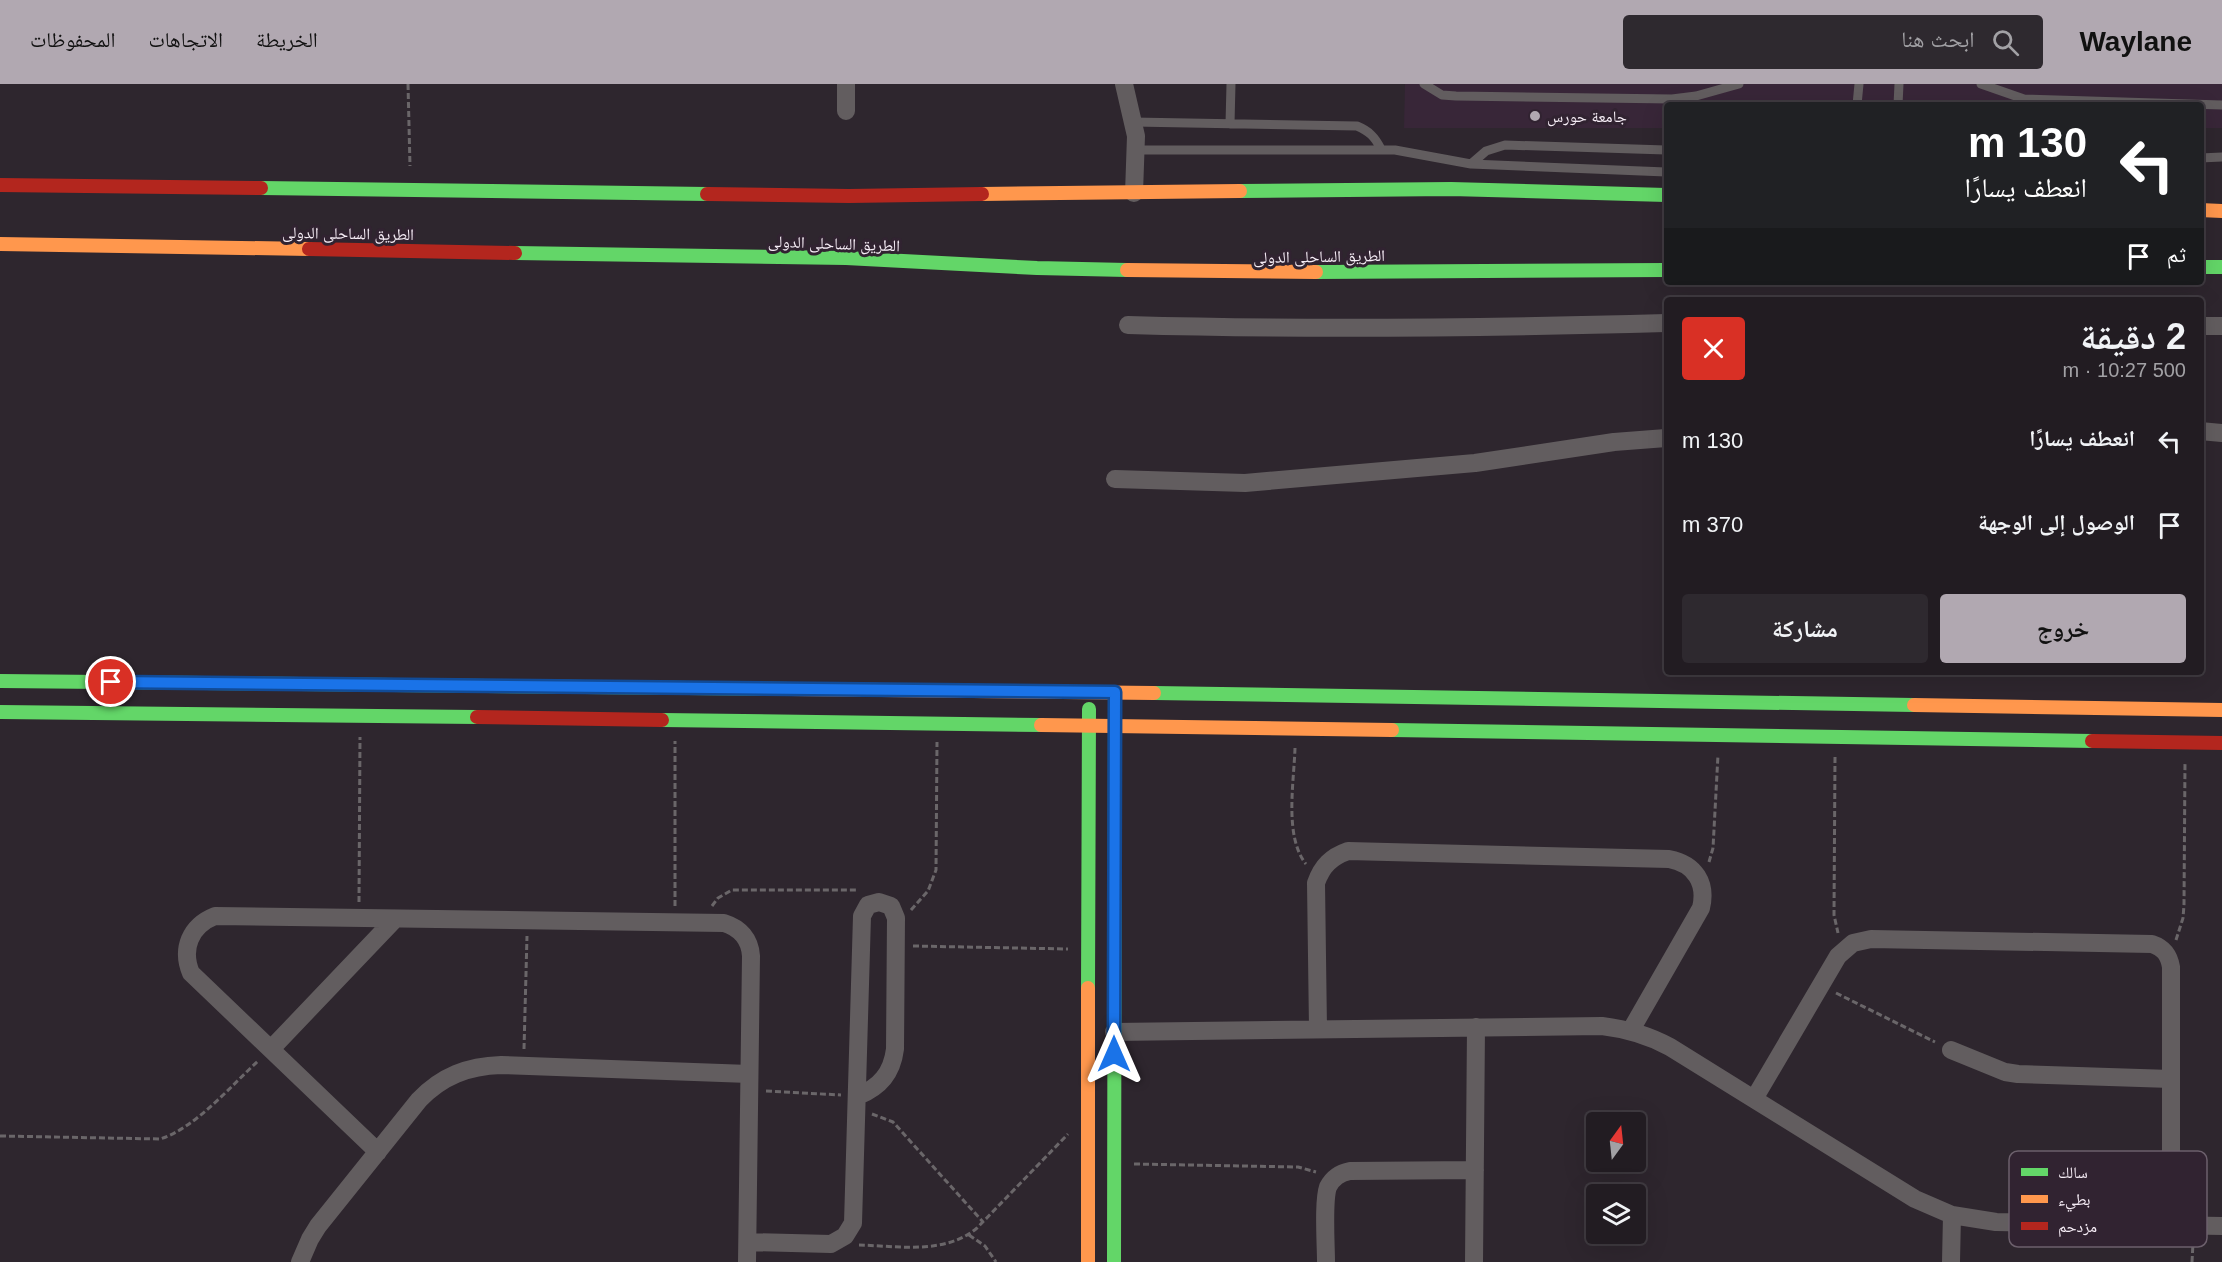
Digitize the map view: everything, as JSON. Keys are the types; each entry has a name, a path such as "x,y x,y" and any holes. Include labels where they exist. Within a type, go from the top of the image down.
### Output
{"main road":[{"path":"0,185 849,196 1451,189 1664,195"},
{"path":"2204,210 2222,211"},
{"name":"الطريق الساحلى الدولى","path":"0,244 846,258 1037,268 1255,273 1664,270"},
{"path":"2204,267 2222,267"},
{"path":"0,681 1115,692 2222,710"},
{"path":"1088,1262 1089,692"},
{"path":"1114,1262 1115,692"},
{"path":"0,712 1089,724 2222,743"}],"street":[{"path":"846,84 846,111"},
{"path":"1124,84 1133,122 1136,150 1134,193"},
{"path":"1128,325 1249,328 1471,328 1664,323"},
{"path":"2204,326 2222,326"},
{"path":"2204,431 2222,433"},
{"path":"1115,479 1245,483 1475,463 1614,442 1664,438"},
{"path":"1317,1029 1316,892 1319,875 1330,860 1348,851 1669,859 1687,865 1700,879 1703,889 1701,908 1630,1030"},
{"path":"747,1242 823,1245 839,1241 854,1223 862,916 868,906 879,902 891,906 896,918 893,1060 890,1070 876,1086 858,1096"},
{"path":"378,1152 191,973 187,947 200,924 215,916 709,923 733,926 749,943 751,956 747,1262"},
{"path":"271,1049 395,919"},
{"path":"1754,1099 1838,956 1846,948 1862,940 2146,943 2158,946 2167,955 2171,967 2171,1151"},
{"path":"1114,1032 1602,1026 1630,1030 1670,1047 1915,1199 1952,1215 2009,1222"},
{"path":"1474,1262 1476,1027"},
{"path":"1951,1050 2000,1070 2018,1074 2171,1079"},
{"path":"300,1262 318,1226 419,1100 441,1081 454,1074 484,1066 524,1066 749,1082"},
{"path":"1326,1262 1327,1193 1329,1186 1337,1176 1350,1171 1475,1170"},
{"path":"1952,1215 1952,1262"}],"lane":[{"path":"1230,124 1231,84"},
{"path":"1424,84 1442,95 1456,96 1672,99 1696,96 1739,84"},
{"path":"1857,102 1859,84"},
{"path":"1898,102 1899,84"},
{"path":"1981,84 2024,99 2123,102"},
{"path":"2204,104 2222,105"},
{"path":"1133,122 1357,126 1368,131 1376,139 1381,149"},
{"path":"1471,164 1486,151 1505,145 1664,150"},
{"path":"1136,150 1381,149 1471,164 1664,172"},
{"path":"2204,158 2222,157"}],"path":[{"path":"408,84 411,191"},
{"path":"359,918 360,716"},
{"path":"675,720 675,923"},
{"path":"896,918 914,908 921,901 933,881 936,870 937,723"},
{"path":"1295,729 1293,838 1300,856 1319,875"},
{"path":"1700,879 1710,860 1713,848 1720,735"},
{"path":"1835,737 1834,915 1846,948"},
{"path":"2167,955 2179,932 2184,905 2185,742"},
{"path":"709,923 712,905 718,898 732,890 863,890 870,892 879,902"},
{"path":"524,1066 528,921"},
{"path":"895,946 1088,950"},
{"path":"1821,986 1951,1050"},
{"path":"0,1136 149,1139 171,1136 186,1127 271,1049"},
{"path":"749,1082 858,1096"},
{"path":"858,1245 940,1246 969,1235 1088,1113"},
{"path":"857,1115 879,1115 893,1122 983,1222"},
{"path":"1114,1164 1306,1168 1320,1175 1329,1186"},
{"path":"969,1235 985,1246 996,1262"}],"shaded area":[{"name":"جامعة حورس","path":"1405,84 2222,84 2222,128 2204,128 2204,102 1664,102 1664,128 1404,128"}],"traffic: fast":[{"path":"261,188 707,194"},
{"path":"1240,191 1451,189 1664,195"},
{"path":"515,253 846,258 1037,268 1127,270"},
{"path":"2204,267 2222,267"},
{"path":"1316,272 1664,270"},
{"path":"0,681 791,689"},
{"path":"1154,693 1914,705"},
{"path":"1088,988 1089,709"},
{"path":"1114,1262 1115,709"},
{"path":"0,712 477,717"},
{"path":"662,720 1041,725"},
{"path":"1392,730 2092,741"}],"traffic: slow":[{"path":"982,194 1240,191"},
{"path":"2204,210 2222,211"},
{"path":"0,244 309,249"},
{"path":"1127,270 1316,272"},
{"path":"791,689 1154,693"},
{"path":"1914,705 2222,710"},
{"path":"1041,725 1392,730"},
{"path":"1088,988 1088,1262"}],"traffic: jam":[{"path":"0,185 261,188"},
{"path":"707,194 849,196 982,194"},
{"path":"309,249 515,253"},
{"path":"477,717 662,720"},
{"path":"2092,741 2222,743"}],"place":[{"name":"جامعة حورس","path":"1535,116"}],"route":[{"path":"111,682 1115,692 1114,1054"}]}
